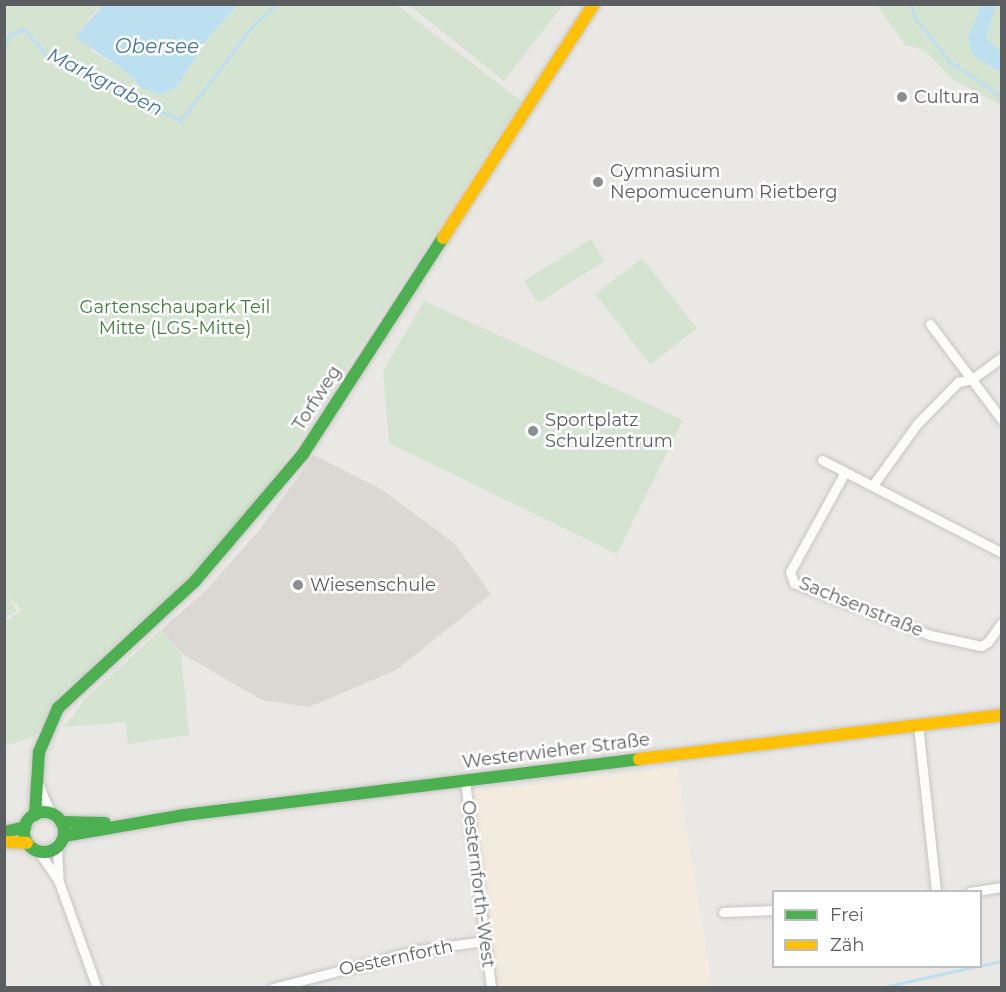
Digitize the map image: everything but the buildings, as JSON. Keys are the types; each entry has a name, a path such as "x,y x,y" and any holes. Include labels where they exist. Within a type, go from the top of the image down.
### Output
{"main road":[{"name":"Torfweg","path":"34,815 36,777 44,734 58,708 195,581 303,454 594,4"},
{"name":"Westerwieher Straße","path":"64,836 115,824 1002,715"},
{"path":"4,832 25,826 34,815 56,818 64,836 57,848 39,852 27,843 4,842"},
{"name":"Westerwieher Straße","path":"56,818 115,824"},
{"path":"25,826 27,843"}],"street":[{"path":"930,324 1002,420"},
{"path":"873,485 917,424 958,382 972,379 1002,357"},
{"path":"822,460 1002,553"},
{"name":"Sachsenstraße","path":"845,472 790,572 794,583 930,635 981,646 988,642 1002,622"},
{"path":"918,725 936,890"},
{"path":"36,777 56,818"},
{"name":"Oesternforth-West","path":"465,781 491,987"},
{"path":"57,848 59,882"},
{"path":"39,852 59,882 97,987"},
{"path":"978,890 1002,887"},
{"path":"723,912 772,910"},
{"name":"Oesternforth","path":"273,987 419,950 485,941"}],"shaded area":[{"path":"314,455 381,489 454,543 491,594 396,670 309,707 262,700 181,653 161,630 206,590 257,533"},
{"path":"677,767 712,987 497,987 468,792"}],"green space":[{"name":"Gartenschaupark Teil Mitte (LGS-Mitte)","path":"5,5 103,5 87,20 91,50 124,70 142,88 176,88 210,35 238,5 397,5 521,101 293,450 240,523 182,584 62,692 34,737 5,746 4,623 22,610 7,595 17,611 5,618"},
{"path":"409,5 563,5 504,81"},
{"path":"877,5 981,5 968,37 990,68 1001,74 1001,105 952,79 924,50 905,45"},
{"path":"996,5 1001,5 1001,52 986,38"},
{"path":"591,239 605,261 538,303 524,281"},
{"path":"642,258 697,328 650,364 596,294"},
{"name":"Sportplatz Schulzentrum","path":"424,301 683,420 617,554 389,443 383,371"},
{"path":"161,630 181,654 189,735 128,744 126,722 64,727 85,699"}],"water":[{"name":"Obersee","path":"103,5 238,5 210,35 176,88 161,94 142,88 124,70 75,37"},
{"path":"981,5 996,5 986,38 1001,52 1001,74 972,54 968,37"}],"waterway":[{"name":"Markgraben","path":"4,47 9,35 24,29 48,57 86,68 97,79 140,103 181,120 253,25 277,4"},
{"name":"Markgraben","path":"911,4 914,17 950,62 1002,97"},
{"path":"982,966 1002,961"},
{"path":"880,988 968,968"}],"traffic: fast":[{"path":"35,815 39,752 58,708 195,581 303,454 443,238"},
{"path":"64,836 184,815 639,759"},
{"path":"44,812 58,818 64,832 58,846 44,852 30,846 24,832 30,818 44,812"},
{"path":"61,822 105,823"},
{"path":"4,832 25,827"}],"traffic: slow":[{"path":"443,238 594,4"},
{"path":"639,759 1002,715"},
{"path":"4,842 27,843"}],"place":[{"name":"Cultura","path":"902,97"},
{"name":"Gymnasium Nepomucenum Rietberg","path":"598,182"},
{"name":"Sportplatz Schulzentrum","path":"533,431"},
{"name":"Wiesenschule","path":"298,585"}]}
